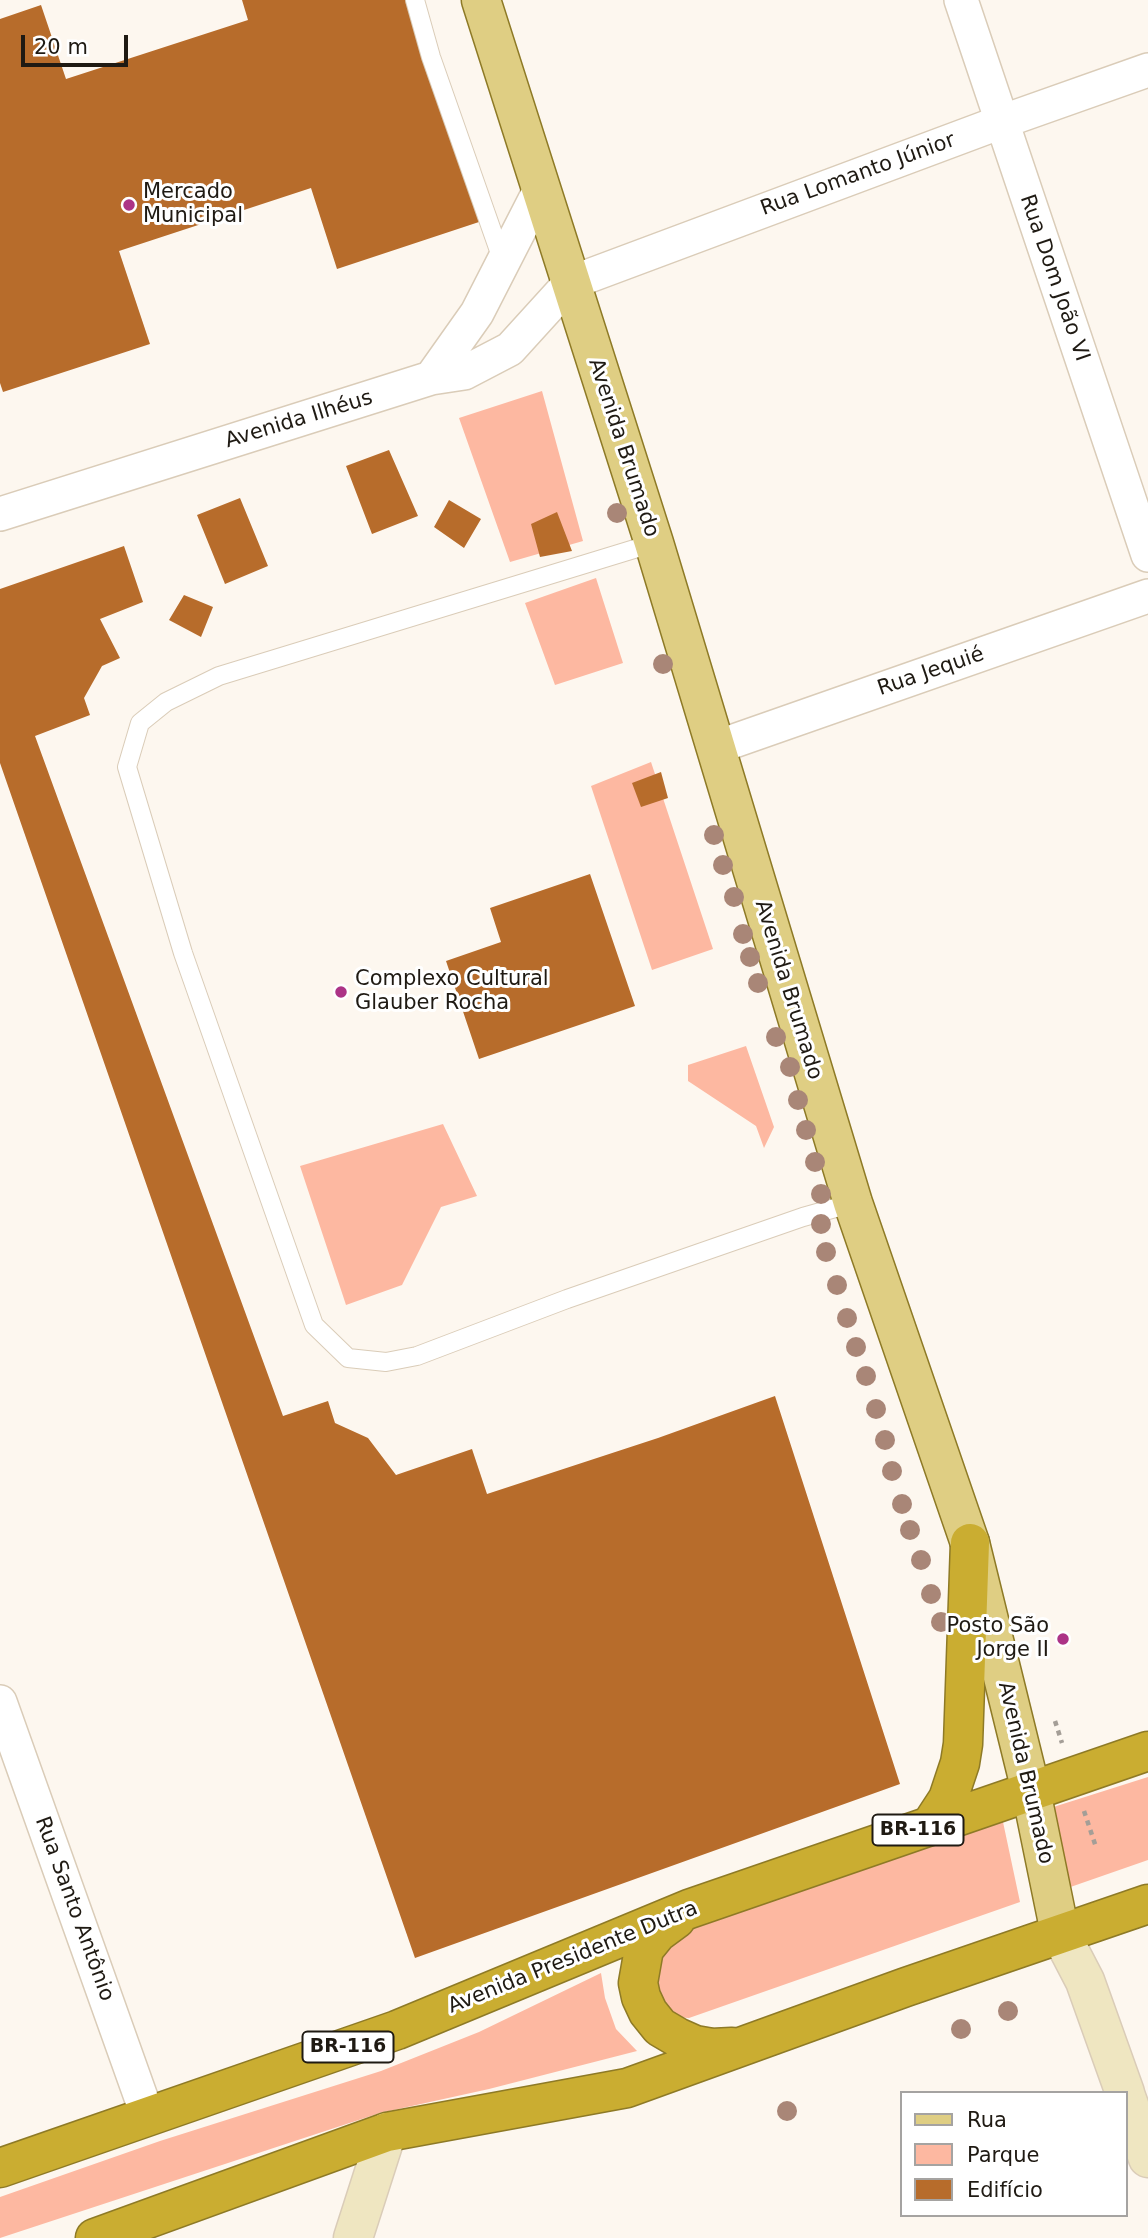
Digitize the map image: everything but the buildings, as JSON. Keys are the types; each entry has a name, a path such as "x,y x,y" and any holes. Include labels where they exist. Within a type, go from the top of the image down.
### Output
{"highway":[{"path":"931,1825 948,1799 960,1763 963,1744 970,1543"},
{"name":"Avenida Presidente Dutra","path":"0,2168 397,2030 689,1909 1148,1751"},
{"path":"94,2238 387,2132 627,2088 1148,1904"},
{"path":"689,1909 657,1933 644,1949 638,1983 641,1997 648,2012 660,2026 677,2037 695,2045 712,2048 740,2046"}],"main road":[{"name":"Avenida Brumado","path":"481,0 654,543 853,1203 970,1543 1031,1791 1060,1933 1085,1981 1124,2091"},
{"name":"Avenida Brumado","path":"1127,2099 1148,2158"},
{"path":"353,2238 387,2132"}],"street":[{"name":"Rua Dom João VI","path":"961,0 1148,555"},
{"name":"Rua Lomanto Júnior","path":"570,282 1001,121 1148,70"},
{"path":"431,378 466,331 541,188"},
{"name":"Avenida Ilhéus","path":"0,514 431,378 464,373 505,352 570,282"},
{"name":"Rua Jequié","path":"714,748 1148,596"},
{"name":"Rua Santo Antônio","path":"3,1721 148,2117"}],"lane":[{"path":"415,0 431,57 504,262"},
{"path":"654,543 219,676 166,702 140,723 127,767 178,940 314,1325 348,1358 386,1362 416,1356 567,1299 803,1217 853,1203"}],"green space":[{"path":"542,391 583,541 510,562 459,418"},
{"path":"596,578 623,663 555,685 525,603"},
{"path":"651,762 713,949 652,970 591,786"},
{"path":"746,1046 774,1127 764,1148 756,1126 688,1081 688,1065"},
{"path":"443,1124 477,1196 441,1207 402,1285 346,1305 300,1166"},
{"path":"1148,1777 1148,1860 1059,1891 1044,1810"},
{"path":"1003,1822 1020,1902 689,2018 676,2017 653,1987 653,1957 676,1933"},
{"path":"601,1973 605,1998 616,2029 637,2051 489,2089 380,2113 0,2238 0,2197 160,2141 381,2071 479,2032"}],"place":[{"name":"Mercado Municipal","path":"129,205"},
{"name":"Complexo Cultural Glauber Rocha","path":"341,992"},
{"name":"Posto São Jorge II","path":"1063,1639"}]}
